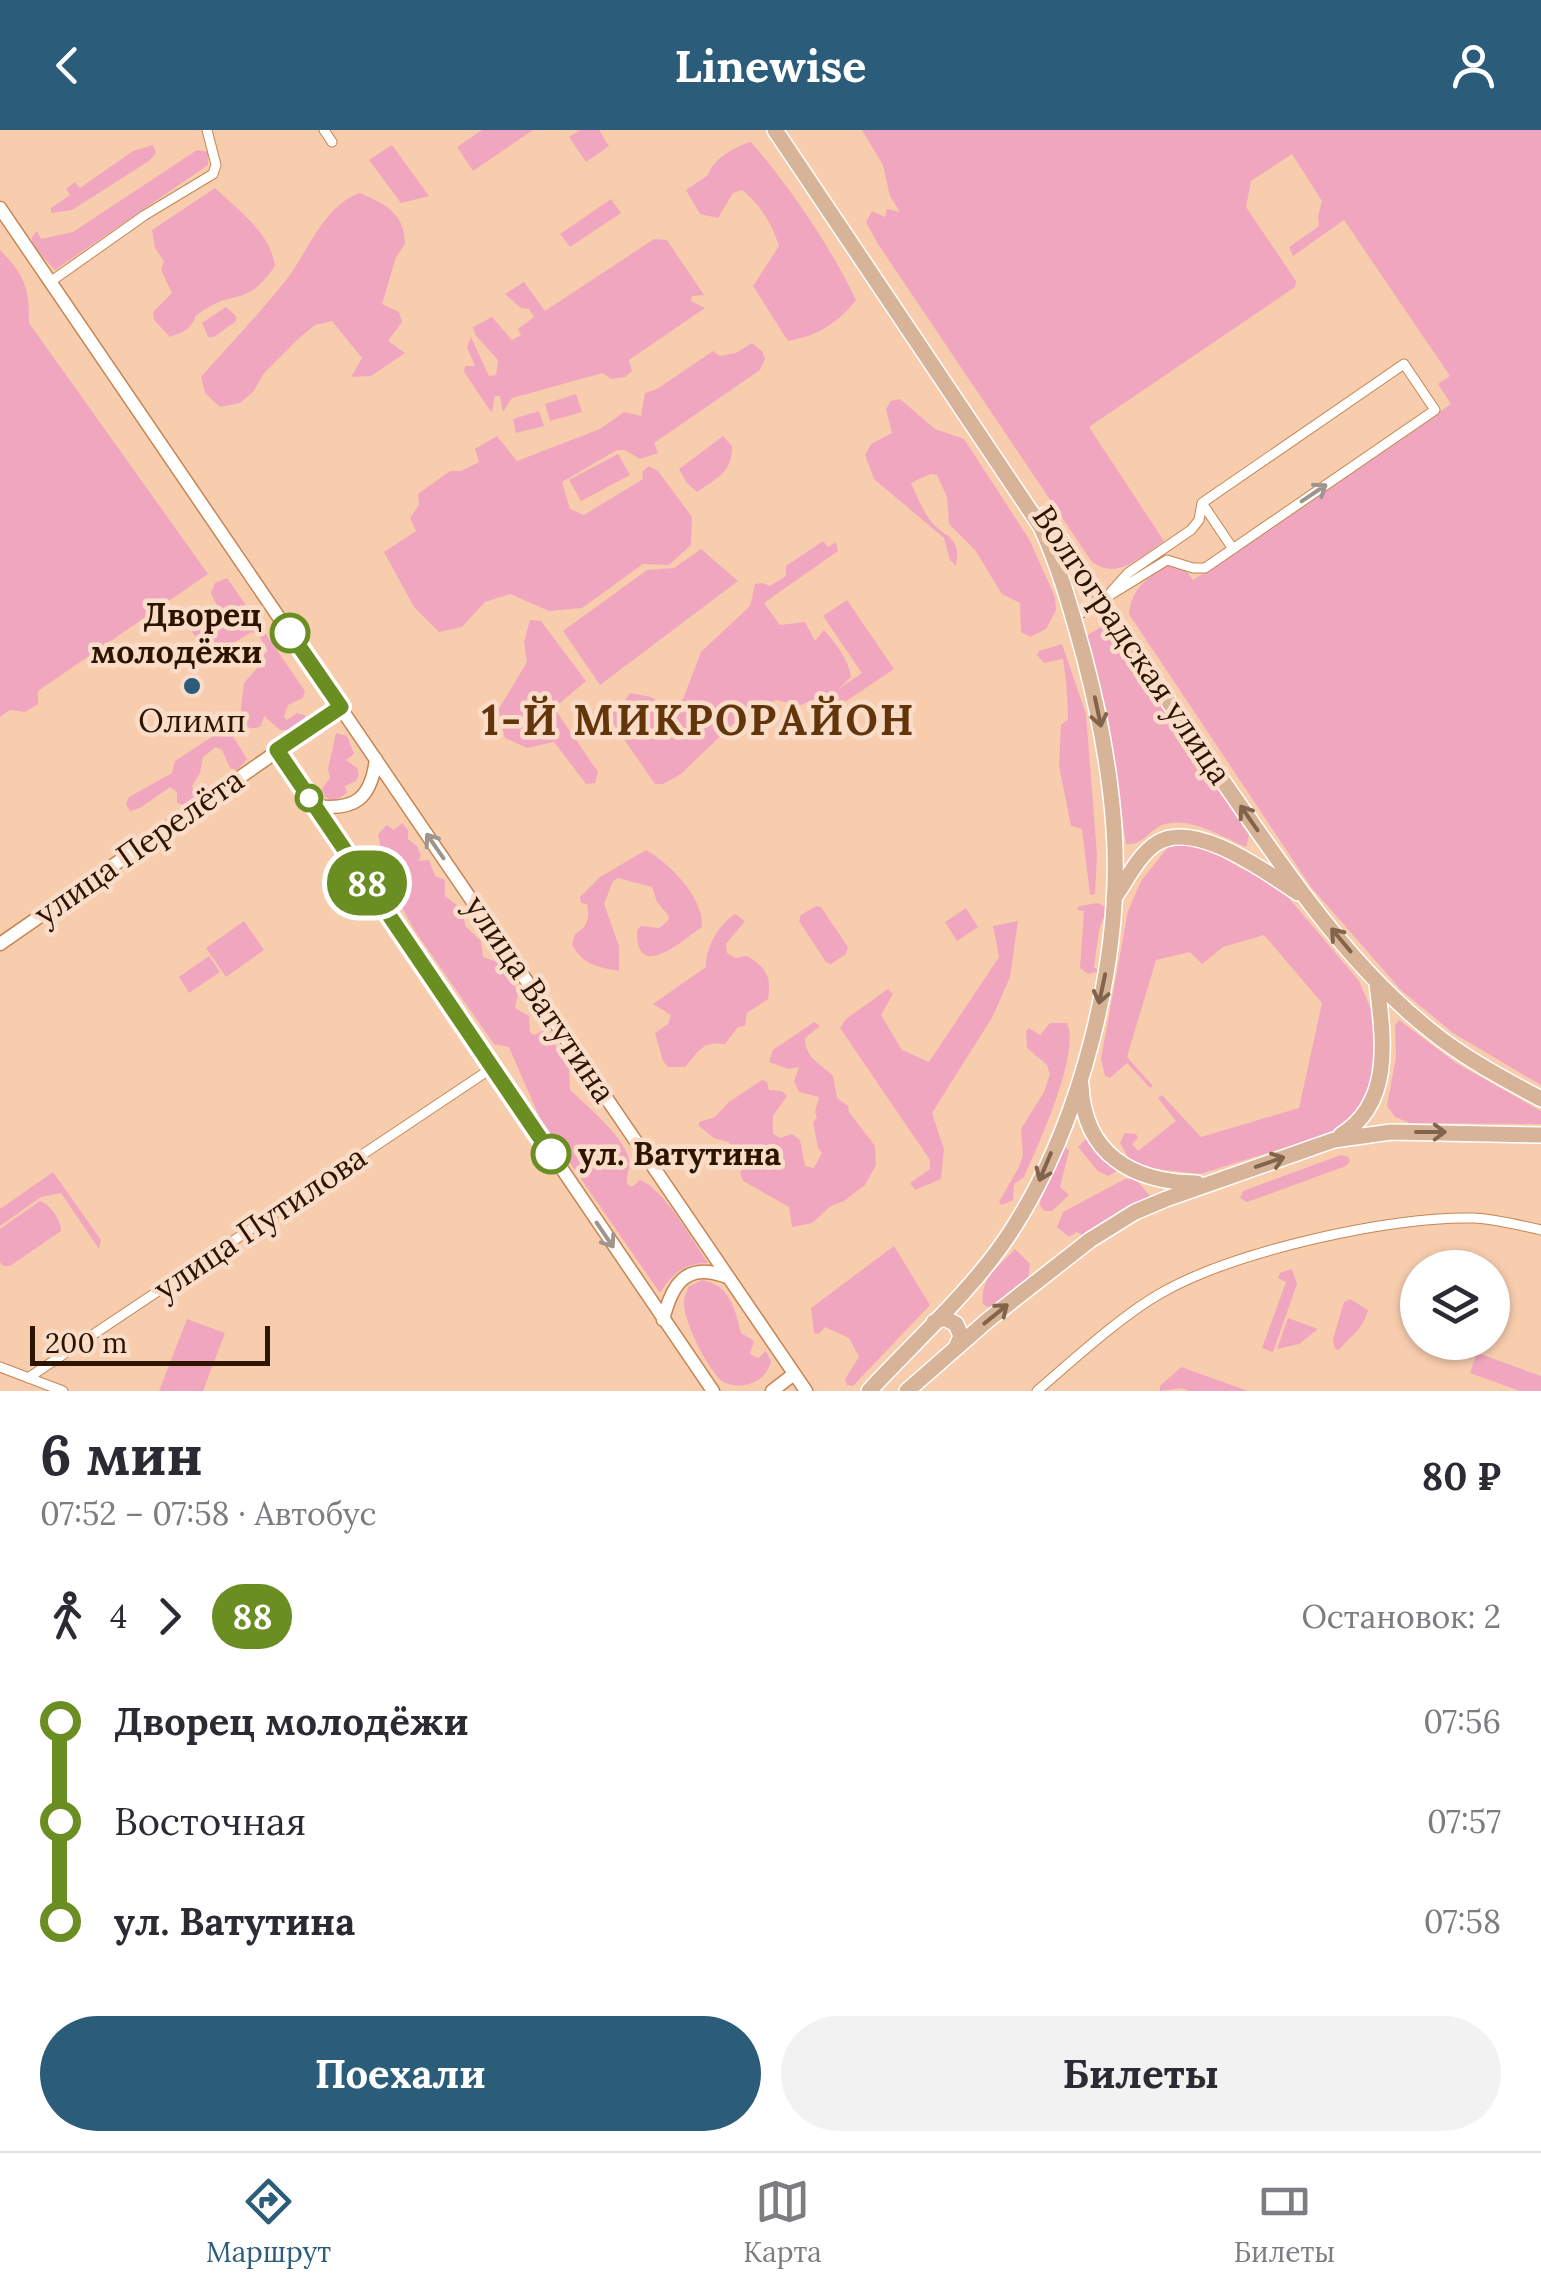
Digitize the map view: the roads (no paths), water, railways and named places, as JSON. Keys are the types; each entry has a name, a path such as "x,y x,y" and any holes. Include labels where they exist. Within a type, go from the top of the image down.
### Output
{"main road":[{"name":"Волгоградская улица","path":"776,130 1029,508 1050,547 1073,618 1106,750 1114,830 1106,971 1080,1076 1040,1180 990,1260 869,1391"},
{"name":"Волгоградская улица","path":"786,130 1105,596 1305,898 1378,983 1431,1032 1541,1099"},
{"name":"улица Ватутина","path":"0,208 806,1391"},
{"path":"341,707 277,750 714,1391"},
{"name":"улица Перелёта","path":"0,944 277,750"},
{"path":"315,806 338,809 359,800 373,782 376,759"},
{"path":"1113,899 1155,844 1170,836 1205,840 1246,860 1305,898"},
{"path":"1334,1140 1355,1127 1371,1107 1377,1091 1384,1044 1378,983"},
{"path":"1080,1076 1090,1121 1102,1146 1121,1166 1159,1180 1206,1183"},
{"path":"914,1389 1036,1281 1134,1212 1334,1140 1391,1132 1541,1135"},
{"path":"663,1320 668,1298 677,1283 692,1274 710,1271 729,1278"},
{"path":"932,1323 944,1318 956,1324 961,1336 956,1348"},
{"path":"914,1389 909,1362 915,1342"},
{"path":"772,1391 794,1374"}],"street":[{"path":"50,282 213,174 216,165 207,130"},
{"path":"324,130 332,142"},
{"path":"1073,618 1167,560 1199,569 1435,410 1404,364 1202,503 1199,520 1191,530 1128,573 1105,596"},
{"path":"1202,503 1233,548"},
{"name":"улица Путилова","path":"28,1378 492,1068"},
{"path":"1037,1391 1162,1292 1237,1262 1328,1237 1446,1219 1477,1218 1541,1230"},
{"path":"0,1367 64,1391"}],"place":[{"name":"Дворец молодёжи","path":"290,633"},
{"name":"Олимп","path":"192,686"},
{"name":"ул. Ватутина","path":"551,1154"}],"district":[{"name":"1-Й МИКРОРАЙОН","path":"699,720"}]}
